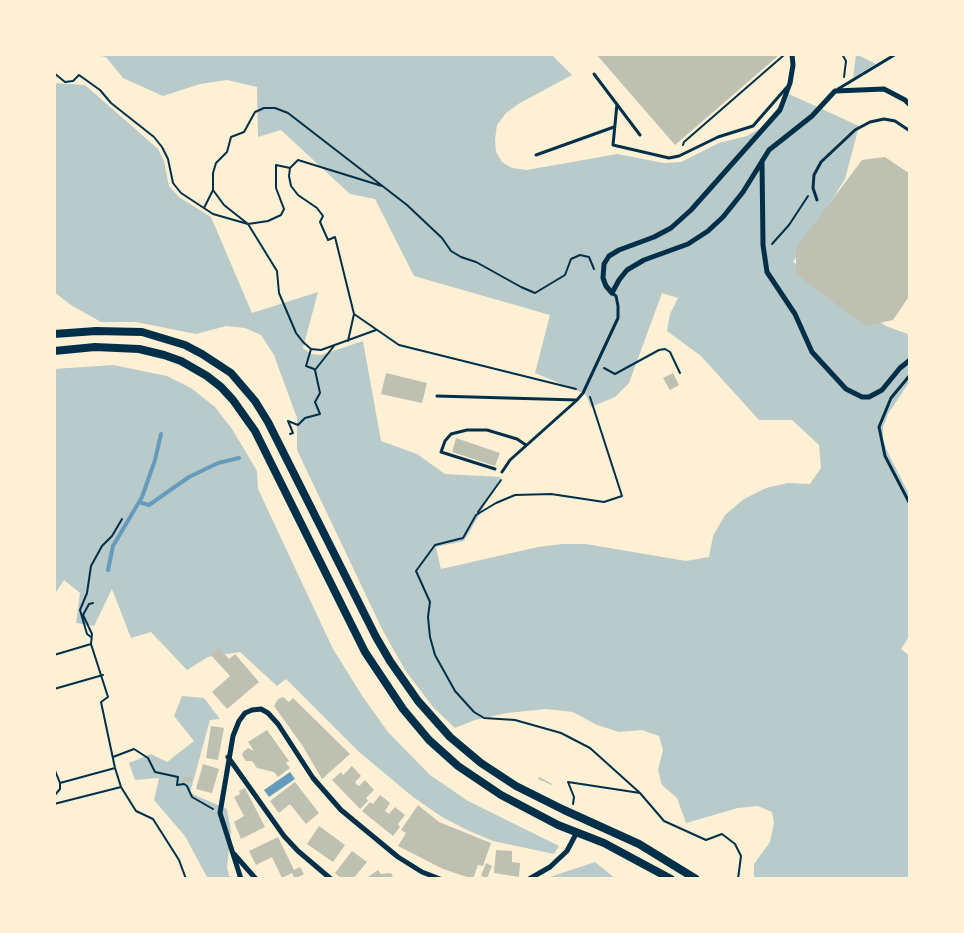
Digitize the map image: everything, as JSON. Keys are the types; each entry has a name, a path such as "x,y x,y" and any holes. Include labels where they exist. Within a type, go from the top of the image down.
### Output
{"main road":[{"path":"54,334 96,331 142,332 185,345 231,373 255,401 268,422 390,661 418,701 450,737 481,763 525,790 654,852 696,879"},
{"path":"54,351 95,347 139,349 164,355 180,362 201,372 221,387 255,431 356,635 375,668 409,717 445,755 486,786 546,819 604,843 671,879"}],"street":[{"path":"792,54 790,83 780,110 692,210 671,228 609,256 604,264 603,279 612,293 627,270 644,260 687,244 708,231 723,217 743,192 769,150 812,116 836,91 884,89 910,105"},
{"path":"762,161 767,272 795,314 812,352 846,389 869,397 882,390 900,368 910,360"},
{"path":"241,879 220,813 228,758 239,721 252,710 261,709 278,724 313,778 341,810 398,857 422,872 440,879"},
{"path":"228,758 284,836 331,879"},
{"path":"529,879 559,859 567,851 577,832"},
{"path":"233,852 256,879"}],"lane":[{"path":"836,91 896,54"},
{"path":"594,74 640,135"},
{"path":"616,104 613,145 669,158 679,156 718,137 753,126 790,83"},
{"path":"817,200 813,188 814,175 821,162 855,130 870,122 884,119 895,122 910,131"},
{"path":"536,155 614,127"},
{"path":"502,472 510,460 577,400 584,391 618,318 616,296 612,293"},
{"path":"910,375 891,398 879,427 885,456 910,504"},
{"path":"437,396 577,400"},
{"path":"495,469 441,452 444,441 451,434 467,430 487,430 517,439 526,445"},
{"path":"577,832 583,819"}],"path":[{"path":"679,156 684,142 785,54"},
{"path":"842,54 846,61 844,85"},
{"path":"54,73 65,82 73,81 79,75 100,90 111,103 154,137 168,159 173,183 181,193 213,214 248,224 268,221 281,215 284,209 276,188 276,165 290,168"},
{"path":"204,208 213,190 213,173 216,163 227,152 231,137 244,132 255,112 264,108 275,108 288,113 386,188 442,238 451,251 461,257 476,262 536,293 565,275 572,259 580,255 589,257 595,269"},
{"path":"348,340 354,314 335,237 328,240 320,222 323,216 291,186 290,168 298,160 386,188"},
{"path":"764,245 769,245 776,240 789,225 813,188"},
{"path":"213,190 224,205 248,224 277,271 279,293 296,333 311,349 321,350 376,330"},
{"path":"354,314 399,345 534,377 590,394 622,496 603,502 551,494 515,495 476,514 463,538 435,545 416,571 430,602 428,617 435,655 455,691 474,712 484,718 515,720 561,733 590,748 640,793 664,821 706,840 722,834 735,844 741,856 738,879"},
{"path":"315,370 334,346"},
{"path":"311,349 306,366 315,370"},
{"path":"596,365 615,374 665,349 670,352 680,373"},
{"path":"290,434 292,433 288,421 298,425 305,418 320,414 315,402 320,393 315,370"},
{"path":"90,637 80,610 87,593 91,566 102,546 112,536 122,519"},
{"path":"93,603 89,604 83,615 92,634 91,644 103,675 108,697 101,702 112,757 121,787 136,811 153,819 179,860 186,879"},
{"path":"54,655 91,644"},
{"path":"54,689 103,675"},
{"path":"112,757 134,749 148,758 155,772 178,777 177,785 184,784 192,797 220,813"},
{"path":"54,768 60,789 54,796 54,804 121,787"},
{"path":"60,783 115,768"},
{"path":"573,804 574,797 568,782 640,793"}],"shaded area":[{"path":"91,54 551,54 572,75 520,103 506,113 497,125 496,152 502,162 512,168 527,170 617,154 664,163 681,162 719,143 747,136 761,128 789,94 859,126 845,179 793,262 886,326 910,335 910,381 888,414 883,427 883,439 910,496 910,635 901,649 910,656 910,879 754,879 754,864 770,842 774,823 772,812 758,806 738,808 686,823 677,798 662,785 658,770 663,750 659,736 642,730 619,732 597,725 573,712 546,709 507,713 475,720 455,728 433,707 405,670 382,629 297,450 297,418 274,355 261,335 245,328 226,326 196,334 136,322 101,322 71,305 54,292 54,83 85,85 158,149 164,161 169,186 179,197 211,217 252,313 318,292 303,348 311,354 321,355 363,341 381,441 417,454 445,474 501,477 464,541 436,547 441,569 538,547 562,544 586,544 686,561 709,557 713,536 725,515 744,499 766,488 788,483 810,484 821,468 819,445 792,420 759,420 701,356 667,331 670,314 678,298 662,293 629,383 615,397 591,407 583,393 535,373 550,315 414,276 375,199 350,194 281,130 258,137 257,87 227,80 200,84 163,96 123,78 106,57"},
{"path":"856,54 876,64 853,78"},
{"path":"113,365 167,376 191,388 215,407 232,429 257,471 258,489 333,649 388,732 430,775 468,801 559,846 554,854 493,841 442,817 413,797 358,751 286,679 277,686 240,652 208,657 187,670 151,632 131,638 112,589 94,626 76,623 80,593 64,580 54,595 54,369"},
{"path":"182,696 204,698 220,719 210,720 190,793 227,809 231,831 227,867 229,876 244,879 208,879 185,836 154,800 159,778 135,780 129,763 151,754 167,762 194,741 174,716"},
{"path":"595,862 616,879 544,879"}],"water":[{"path":"290,772 295,779 269,797 264,790"}],"building":[{"path":"596,54 777,54 778,56 675,145"},
{"path":"885,157 910,174 910,295 893,320 865,326 796,274 796,248 862,160"},
{"path":"386,373 427,383 422,403 381,394"},
{"path":"673,373 679,385 670,390 663,378"},
{"path":"456,438 500,453 495,466 452,452"},
{"path":"219,648 229,659 235,654 259,682 227,709 212,692 230,676 211,655"},
{"path":"283,697 289,702 293,698 350,754 322,779 302,745 274,706 278,699"},
{"path":"211,726 224,728 218,760 206,758"},
{"path":"267,730 289,761 286,763 290,768 278,777 274,772 257,768 252,761 246,761 242,755 248,748 254,751 248,742"},
{"path":"203,764 219,769 212,793 196,789"},
{"path":"352,766 361,776 355,782 357,785 359,786 365,780 374,790 360,809 332,780 341,772 343,775"},
{"path":"183,777 192,777 192,782 182,782"},
{"path":"539,777 552,784 552,785 538,779"},
{"path":"295,782 319,813 306,824 290,804 279,813 270,801"},
{"path":"245,788 265,827 241,839 234,822 244,816 234,797"},
{"path":"380,795 390,803 385,811 389,814 395,807 405,815 393,836 362,811 370,802 373,804"},
{"path":"418,805 439,822 491,843 483,866 478,865 473,879 443,869 398,846 406,833 401,830"},
{"path":"319,826 345,845 333,862 307,844"},
{"path":"278,837 294,870 300,867 304,874 295,879 292,873 282,878 272,857 256,865 249,851"},
{"path":"496,850 512,851 512,862 520,863 519,877 494,873"},
{"path":"352,851 367,862 353,879 342,879 335,873"},
{"path":"486,863 492,866 487,878 481,876"},
{"path":"378,870 381,874 391,873 394,879 365,879"}],"waterway":[{"path":"108,570 113,546 142,497 161,434"},
{"path":"139,502 149,505 189,477 218,463 239,458"}]}
